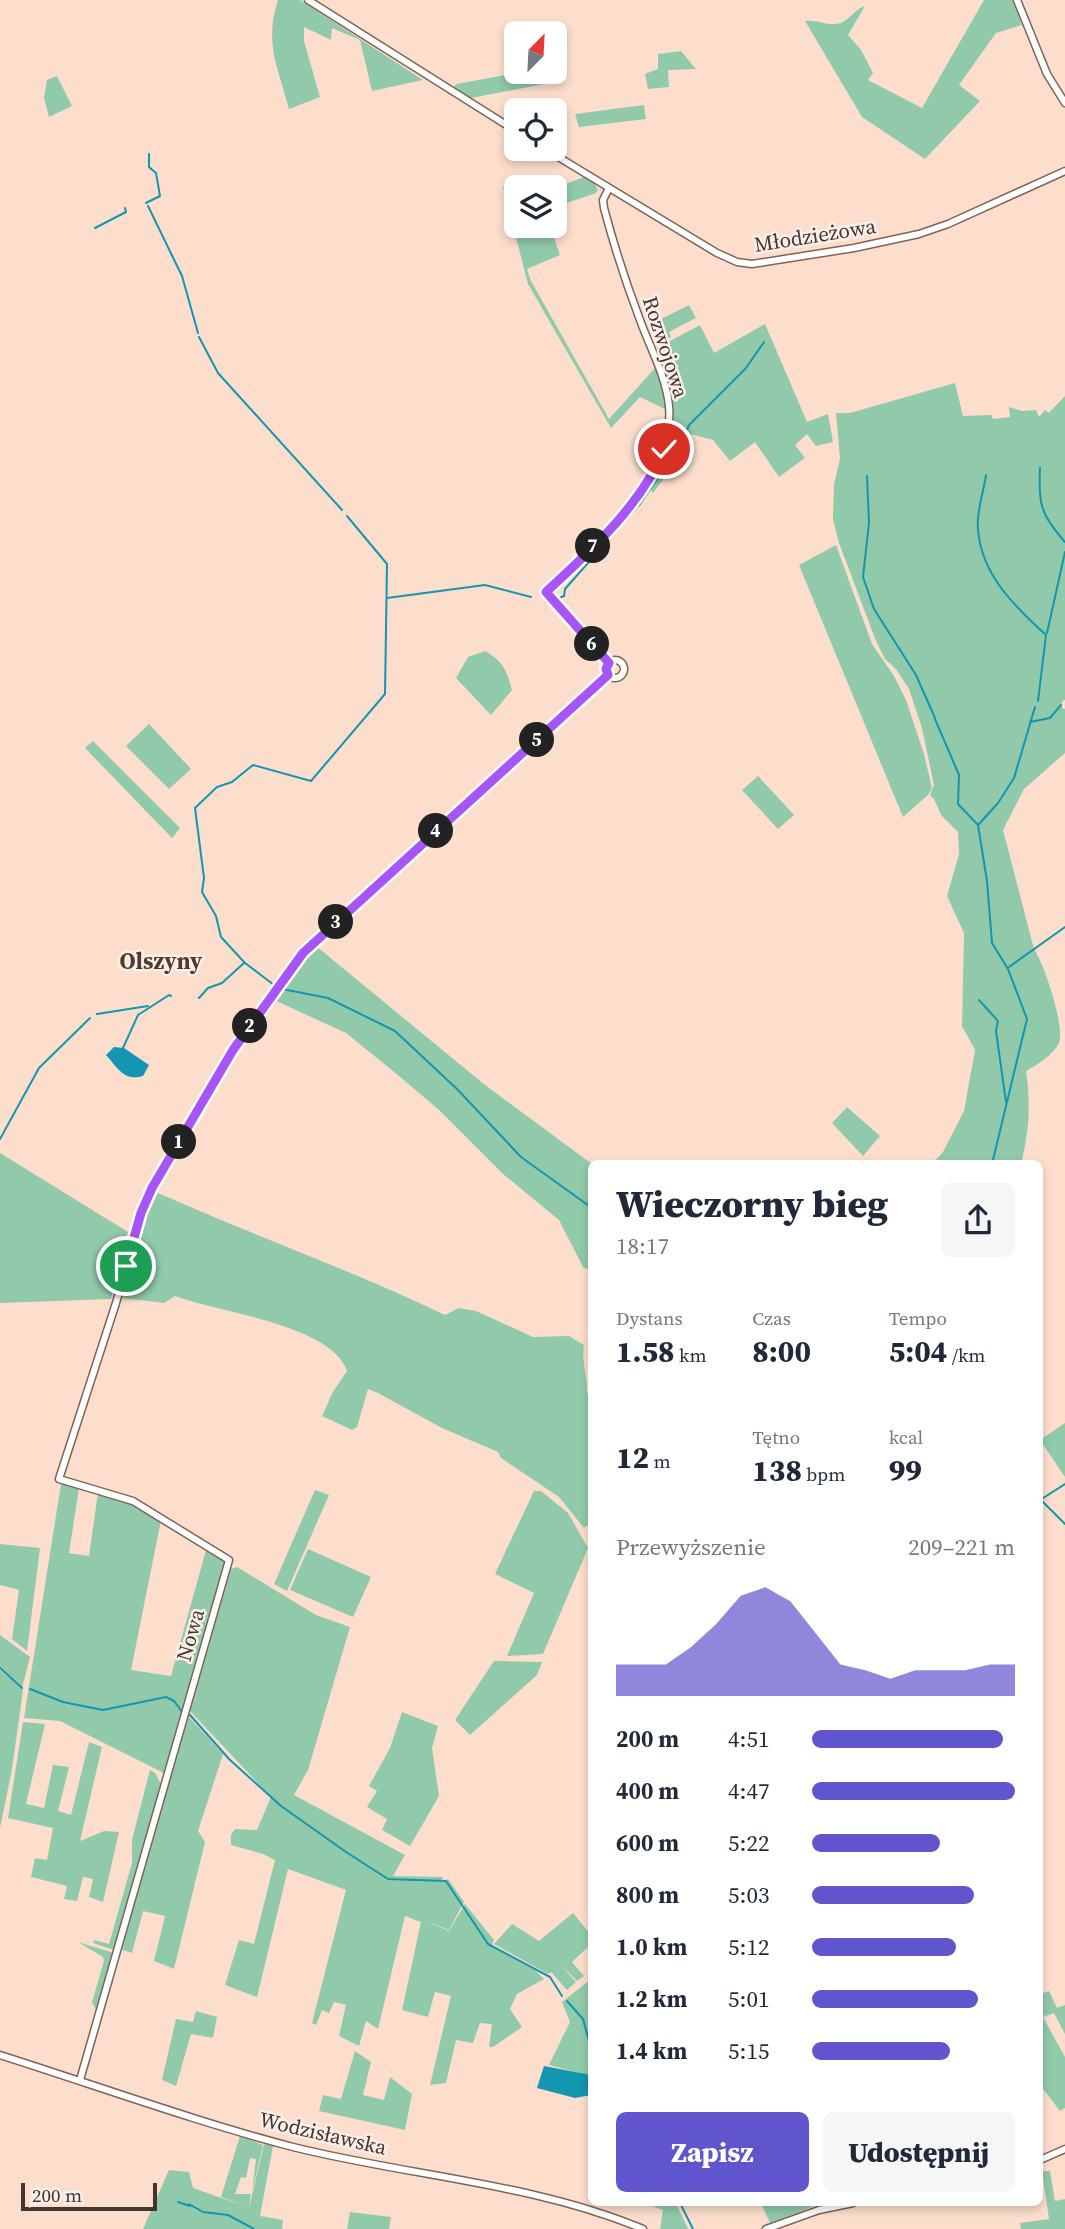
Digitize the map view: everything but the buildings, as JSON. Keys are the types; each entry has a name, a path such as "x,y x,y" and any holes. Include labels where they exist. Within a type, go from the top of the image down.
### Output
{"street":[{"path":"308,0 504,123"},
{"path":"1017,0 1047,74 1065,103"},
{"name":"Młodzieżowa","path":"565,161 727,258 758,265 919,234 948,224 1065,170"},
{"name":"Rozwojowa","path":"609,188 603,200 604,208 622,271 666,387 668,433 657,466 629,505 586,554 546,592 609,663"},
{"path":"618,661 624,670 618,678 608,675 606,669 609,663 618,661"},
{"name":"Nowa","path":"80,2080 229,1560 133,1501 59,1479 147,1197 233,1050 303,953 608,675"},
{"name":"Wodzisławska","path":"0,2055 80,2080 155,2108 294,2147 576,2205 643,2229"},
{"path":"1043,2159 1065,2149"},
{"path":"766,2229 818,2210 838,2206"}],"green space":[{"path":"278,0 300,0 423,80 372,91 360,40 332,28 331,40 304,27 304,41 320,97 289,109 272,42"},
{"path":"984,0 1013,0 1022,25 996,33 959,85 980,101 925,159 862,117 805,21 841,23 865,6 848,35 861,50 873,73 868,80 922,108"},
{"path":"681,51 696,69 668,70 669,87 648,89 645,74 658,69 658,54"},
{"path":"504,75 504,84 544,84 471,98 454,87 456,84"},
{"path":"57,76 72,106 49,117 44,98 47,80"},
{"path":"644,105 646,119 579,127 575,114"},
{"path":"584,177 594,183 598,190 567,203 567,183"},
{"path":"516,238 554,238 560,255 527,269 531,281 609,419 656,367 667,410 640,397 611,428 528,284"},
{"path":"689,305 696,318 669,332 671,337 660,342 651,324"},
{"path":"765,324 807,422 828,414 833,442 816,446 807,434 795,445 805,458 779,477 755,442 730,461 713,440 691,434 687,447 653,493 648,487 667,450 672,419 668,387 657,348 700,325 714,353"},
{"path":"955,383 963,416 991,415 993,419 1010,417 1009,407 1022,411 1036,410 1039,417 1045,410 1049,413 1065,396 1065,700 1062,701 1062,708 1065,709 1065,753 1024,789 1003,830 1034,949 1052,995 1060,1034 1059,1043 1053,1051 1026,1071 1028,1118 1022,1160 936,1160 943,1152 964,1111 975,1050 962,1026 964,933 947,896 959,854 958,832 941,815 930,795 934,785 922,728 909,689 896,669 885,659 876,641 839,543 833,519 834,485 840,458 836,413 850,413"},
{"path":"836,545 872,644 894,676 906,700 924,754 932,788 928,795 903,817 799,565"},
{"path":"485,651 503,667 512,690 491,715 456,678 468,657"},
{"path":"149,724 191,769 169,789 126,746"},
{"path":"93,741 180,828 172,838 85,748"},
{"path":"758,776 794,815 778,829 742,790"},
{"path":"316,946 485,1085 588,1161 588,1270 583,1267 559,1220 503,1174 438,1109 346,1033 274,1000 303,958"},
{"path":"847,1107 880,1136 863,1156 832,1123"},
{"path":"0,1153 128,1232 111,1299 0,1303"},
{"path":"158,1193 445,1315 459,1308 476,1311 533,1337 569,1336 584,1345 588,1395 588,1525 584,1528 559,1497 501,1458 498,1452 442,1428 378,1393 368,1389 357,1427 352,1430 322,1416 347,1371 337,1355 320,1342 271,1322 175,1296 164,1303 122,1298 150,1200"},
{"path":"1065,1423 1065,1477 1043,1444 1043,1438"},
{"path":"61,1484 79,1488 69,1553 89,1556 98,1493 132,1503 161,1520 131,1670 171,1676 206,1550 224,1559 226,1564 164,1773 60,1721 24,1718"},
{"path":"315,1490 329,1495 287,1591 274,1584"},
{"path":"534,1491 541,1491 568,1513 588,1548 543,1654 507,1656 534,1593 495,1574"},
{"path":"0,1544 40,1548 27,1651 12,1639 19,1590 0,1585"},
{"path":"308,1549 371,1577 353,1617 290,1590"},
{"path":"237,1567 316,1615 350,1627 308,1770 294,1795 405,1855 393,1876 443,1877 441,1882 448,1879 464,1902 449,1930 423,1920 449,1931 465,1904 494,1940 491,1946 536,1971 544,1979 517,1994 510,2009 522,2027 493,2047 489,2047 492,2024 480,2023 473,2043 456,2040 446,2083 430,2085 451,1996 435,1992 428,2017 402,2010 421,1922 405,1916 378,2029 366,2021 359,2046 339,2036 346,2005 334,2002 329,2013 322,2010 316,2025 312,2023 346,1890 288,1869 257,1997 225,1985 239,1940 254,1944 275,1860 231,1845 231,1835 235,1829 257,1830 271,1797 190,1711 231,1569"},
{"path":"0,1635 30,1657 22,1688 0,1668"},
{"path":"494,1661 542,1662 537,1675 470,1735 455,1720"},
{"path":"0,1670 23,1690 12,1769 0,1828"},
{"path":"402,1712 438,1726 432,1748 439,1796 410,1846 382,1830 387,1819 367,1807 377,1791 369,1786 390,1748"},
{"path":"187,1715 223,1754 198,1831 205,1842 174,1969 154,1961 165,1916 143,1911 132,1953 120,1949"},
{"path":"23,1722 45,1724 26,1804 44,1808 53,1765 69,1767 58,1811 71,1815 89,1742 102,1747 80,1841 104,1831 119,1832 103,1902 89,1897 93,1879 83,1877 77,1901 64,1899 67,1886 31,1877 35,1858 47,1860 53,1828 8,1818"},
{"path":"150,1770 155,1773 162,1786 114,1950 93,1943 94,1940 109,1944 132,1863 132,1840"},
{"path":"573,1913 588,1931 588,1947 572,1962 584,1976 577,1981 560,1964 576,1982 567,1990 551,1972 548,1974 494,1944 512,1924 539,1941"},
{"path":"78,1942 114,1953 96,2010 92,2002 103,1957"},
{"path":"588,1981 588,2075 549,2065 570,2022 562,2002"},
{"path":"1049,1991 1057,2008 1065,2005 1065,2034 1054,2013 1043,2017 1043,1993"},
{"path":"196,2011 217,2017 213,2038 191,2034 176,2086 162,2080 176,2019 193,2022"},
{"path":"1043,2017 1065,2057 1065,2108 1060,2111 1043,2089"},
{"path":"355,2051 371,2062 363,2095 384,2100 390,2077 412,2094 405,2130 319,2111 323,2095 341,2099"},
{"path":"240,2136 263,2145 252,2192 256,2159 250,2158 246,2178 241,2177 235,2194 251,2194 249,2208 264,2144 273,2146 260,2216 283,2220 282,2229 143,2229 169,2170 189,2172 193,2188 247,2207 221,2197"},
{"path":"1043,2171 1050,2171 1055,2201 1065,2199 1065,2229 1021,2229 1020,2223 1049,2219"},
{"path":"652,2206 677,2206 688,2229 660,2229 663,2210"},
{"path":"762,2206 814,2206 770,2223"},
{"path":"350,2212 391,2217 389,2229 347,2229"}],"water":[{"path":"114,1047 124,1048 149,1065 143,1076 131,1077 118,1068 106,1055"},
{"path":"544,2066 588,2074 588,2096 575,2098 537,2088"}],"waterway":[{"path":"146,203 160,196 156,173 149,167 149,154"},
{"path":"148,206 182,276 198,333"},
{"path":"95,228 126,212 125,208"},
{"path":"199,337 218,373 342,510"},
{"path":"559,598 564,596 565,589 640,504 681,444 689,425 746,368 764,342"},
{"path":"1040,468 1043,508 1065,542"},
{"path":"986,475 978,522 980,545 985,560 992,575 1011,601 1046,635 1038,701"},
{"path":"867,476 869,523 863,577 874,609 916,675 935,718"},
{"path":"274,985 245,963 221,937 216,916 202,892 204,878 195,808 217,787 232,782 253,765 311,781 385,694 387,564 347,516"},
{"path":"1047,633 1065,552"},
{"path":"387,598 485,585 531,597"},
{"path":"1030,722 1050,718 1061,705"},
{"path":"979,824 998,803 1014,778 1035,707"},
{"path":"935,719 959,775 958,804 978,825 987,881 992,943 1008,969 1027,1019 993,1160"},
{"path":"1009,967 1065,927"},
{"path":"308,952 326,936"},
{"path":"283,989 304,958"},
{"path":"199,998 208,988 222,983 244,963"},
{"path":"282,989 328,998 395,1031 457,1089 521,1157 588,1205"},
{"path":"123,1048 138,1015 171,996"},
{"path":"979,1000 998,1021 996,1031 1006,1102"},
{"path":"97,1014 148,1006"},
{"path":"0,1139 39,1068 90,1018"},
{"path":"1043,1498 1065,1484"},
{"path":"1043,1502 1065,1524"},
{"path":"0,1668 22,1688"},
{"path":"30,1689 63,1702 103,1710 166,1697 174,1701 182,1712"},
{"path":"190,1715 230,1760 281,1806 346,1852 388,1879 446,1881 488,1944 550,1977 562,1996"},
{"path":"567,2001 583,2019 588,2037"},
{"path":"178,2202 190,2206"},
{"path":"189,2204 203,2212 228,2215 254,2229"},
{"path":"682,2206 693,2229"}],"district":[{"name":"Olszyny","path":"161,961"}],"route":[{"path":"126,1266 141,1213 152,1188 233,1050 303,953 608,675 606,667 609,663 546,592 586,554 629,505 652,473 664,449"}]}
